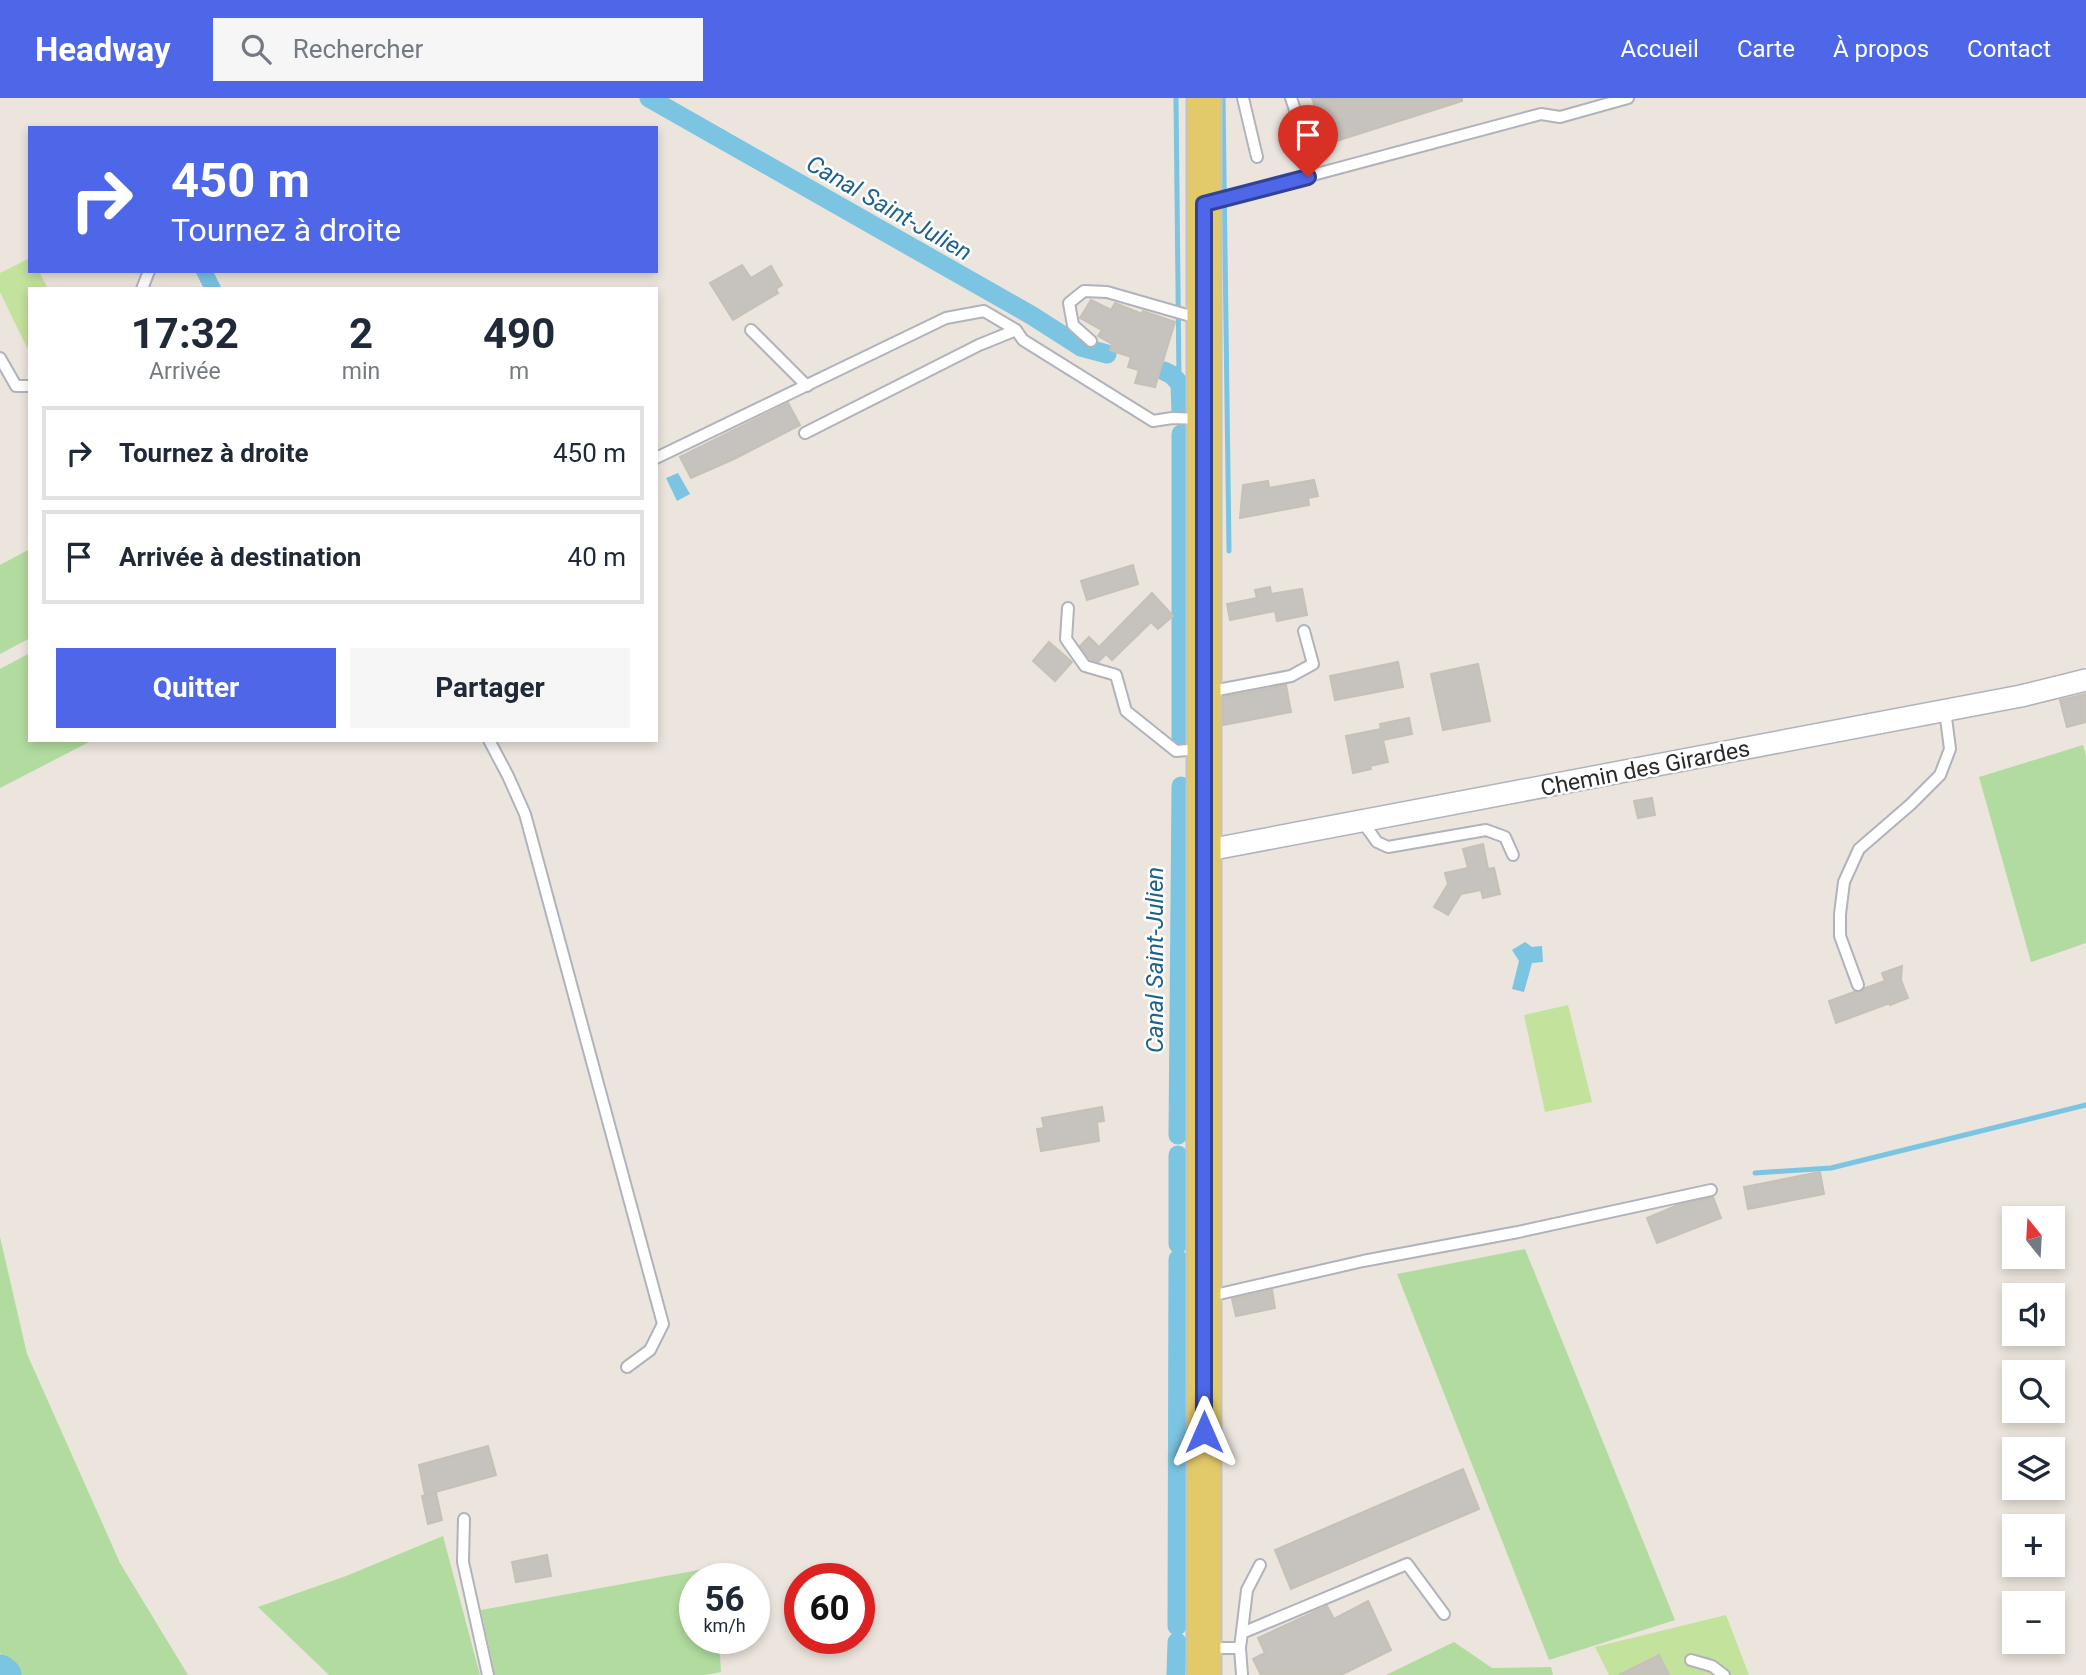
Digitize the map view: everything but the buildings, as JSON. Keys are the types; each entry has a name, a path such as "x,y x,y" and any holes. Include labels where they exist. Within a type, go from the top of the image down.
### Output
{"main road":[{"path":"1204,1661 1205,98"}],"street":[{"name":"Chemin des Girardes","path":"1203,851 2021,696 2086,680"}],"lane":[{"path":"1243,98 1257,157"},
{"path":"1291,98 1307,146"},
{"path":"1204,204 1541,114 1560,117 1628,98"},
{"path":"1091,341 1073,325 1069,303 1084,291 1107,292 1204,320"},
{"path":"658,457 946,318 984,311 1016,330 1023,340 1153,421 1172,418 1203,419"},
{"path":"751,330 807,386"},
{"path":"805,433 979,345 1016,330"},
{"path":"0,358 16,386 28,386"},
{"path":"1068,608 1066,639 1086,666 1116,675 1126,711 1176,751 1204,749"},
{"path":"1204,693 1291,676 1313,664 1304,631"},
{"path":"1858,985 1840,936 1839,914 1844,883 1859,849 1940,775 1950,749 1945,710"},
{"path":"490,742 525,814 663,1324 650,1350 627,1367"},
{"path":"1362,821 1377,842 1388,847 1486,830 1505,837 1513,855"},
{"path":"1204,1297 1363,1261 1518,1232 1712,1190"},
{"path":"464,1519 463,1562 488,1675"},
{"path":"1242,1633 1407,1564 1444,1615"},
{"path":"1242,1675 1240,1648 1247,1590 1260,1565"},
{"path":"1204,1661 1240,1648"},
{"path":"1691,1660 1712,1666 1724,1675"}],"green space":[{"path":"28,259 28,273 40,273 47,287 28,287 28,350 0,292 0,273"},
{"path":"28,550 28,639 0,654 0,565"},
{"path":"28,654 28,742 89,742 0,788 0,669"},
{"path":"2083,745 2086,756 2086,943 2031,962 1979,777"},
{"path":"1568,1005 1592,1102 1545,1112 1524,1015"},
{"path":"0,1237 27,1354 120,1563 188,1675 20,1675 0,1653"},
{"path":"1525,1249 1675,1620 1549,1660 1397,1274"},
{"path":"443,1536 480,1675 329,1675 258,1607 346,1576"},
{"path":"679,1574 679,1654 720,1654 721,1672 704,1675 495,1675 481,1610"},
{"path":"1726,1615 1749,1675 1609,1675 1595,1647"},
{"path":"1454,1642 1492,1668 1551,1667 1553,1675 1386,1675"}],"water":[{"path":"196,273 214,273 221,287 203,287"},
{"path":"678,473 690,494 677,501 666,478"},
{"path":"1525,942 1532,947 1542,946 1543,962 1532,963 1524,992 1512,989 1519,961 1512,950"}],"waterway":[{"name":"Canal Saint-Julien","path":"649,98 1031,315 1081,347 1107,354"},
{"path":"1176,98 1179,380"},
{"path":"1223,98 1229,551"},
{"name":"Canal Saint-Julien","path":"1164,371 1180,384 1181,413"},
{"name":"Canal Saint-Julien","path":"1181,434 1181,738"},
{"name":"Canal Saint-Julien","path":"1178,1135 1181,786"},
{"path":"1755,1173 1831,1168 2086,1105"},
{"name":"Canal Saint-Julien","path":"1178,1155 1178,1244"},
{"name":"Canal Saint-Julien","path":"1177,1626 1178,1259"},
{"name":"Canal Saint-Julien","path":"1176,1675 1177,1642"},
{"path":"0,1671 5,1675"}],"route":[{"path":"1204,1432 1204,204 1308,177"}]}
